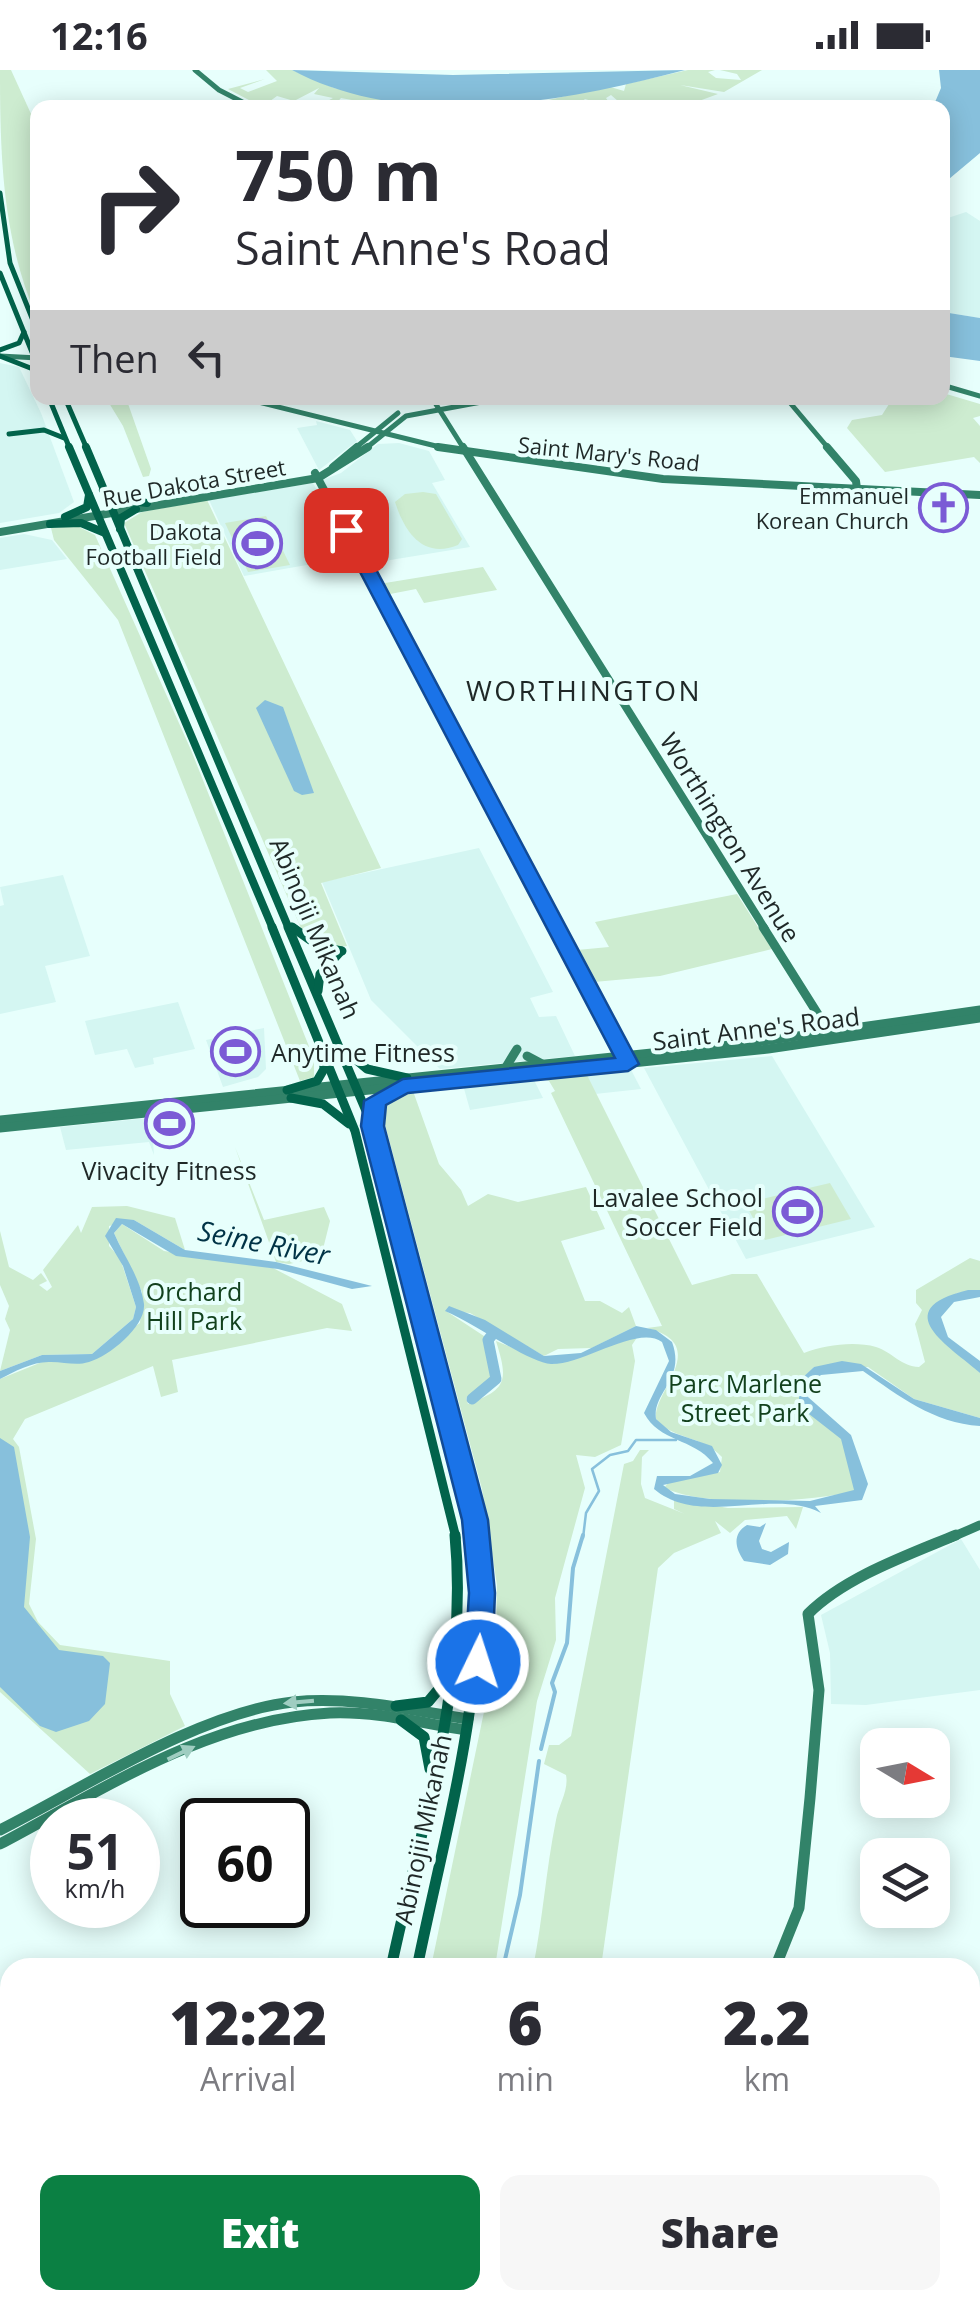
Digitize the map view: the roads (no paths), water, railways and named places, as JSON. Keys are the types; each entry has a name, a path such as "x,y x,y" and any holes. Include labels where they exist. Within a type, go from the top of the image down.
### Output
{"main road":[{"path":"0,193 10,262 30,313"},
{"path":"0,274 30,345"},
{"path":"0,352 15,346 24,332"},
{"path":"0,352 30,355"},
{"path":"0,352 30,365"},
{"name":"Abinojii Mikanah","path":"52,405 322,1043 355,1132 454,1520 461,1594 455,1665 393,1958"},
{"name":"Abinojii Mikanah","path":"67,405 372,1126 475,1520 482,1627 467,1724 419,1958"},
{"path":"395,418 431,405"},
{"path":"55,412 42,426 10,434 50,430 66,439"},
{"path":"102,489 117,499 147,503"},
{"path":"65,517 87,507 89,492"},
{"name":"Rue Dakota Street","path":"147,503 196,496"},
{"path":"120,532 121,518 136,509"},
{"path":"50,524 81,523 106,534"},
{"path":"290,925 320,947 342,950 320,974 318,994"},
{"path":"338,1038 357,1066 405,1082"},
{"path":"289,1094 322,1076 322,1043"},
{"path":"504,1068 517,1050"},
{"path":"372,1126 375,1101 405,1082"},
{"path":"289,1094 337,1109 355,1132"},
{"name":"Saint Anne's Road","path":"0,1120 59,1117"},
{"path":"396,1706 434,1698 455,1665"},
{"path":"401,1720 417,1729 428,1746 431,1786"}],"street":[{"path":"195,70 238,100"},
{"path":"950,389 980,398"},
{"name":"Saint Mary's Road","path":"271,405 468,453 638,474 980,493"},
{"name":"Saint Mary's Road","path":"283,405 378,431"},
{"name":"Worthington Avenue","path":"437,405 832,1036"},
{"path":"792,405 857,487"},
{"path":"378,431 395,418"},
{"path":"358,424 395,418"},
{"path":"395,418 392,427 409,440"},
{"name":"Rue Dakota Street","path":"111,511 317,476 342,468 378,431"},
{"name":"Rue Dakota Street","path":"317,476 378,431"},
{"path":"367,446 384,440 409,440"},
{"path":"317,476 628,1060"},
{"name":"Rue Dakota Street","path":"0,530 50,524 147,503"},
{"name":"Rue Dakota Street","path":"0,530 98,514"},
{"name":"Saint Anne's Road","path":"832,1036 980,1010"},
{"name":"Saint Anne's Road","path":"0,1128 59,1117 628,1060 980,1018"},
{"path":"526,1056 545,1064"},
{"name":"Saint Anne's Road","path":"405,1082 504,1068 628,1060"},
{"path":"779,1958 796,1920 802,1885 819,1701 818,1670 808,1619 820,1602 925,1546 980,1525"},
{"path":"0,1830 200,1728 246,1711 316,1700 396,1706 467,1724"},
{"path":"0,1844 207,1740 250,1724 325,1712 445,1720"}],"water":[{"path":"292,70 453,75 685,70 538,100 381,100 337,89"},
{"path":"939,70 980,70 980,153 950,178 950,100 936,100 941,88"},
{"path":"950,313 980,318 980,361 950,357"},
{"path":"265,700 283,707 314,793 302,795 294,791 256,708"},
{"name":"Seine River","path":"116,1218 134,1220 185,1250 276,1262 372,1286 352,1289 278,1269 176,1256 122,1224 114,1233 144,1304 133,1330 116,1347 89,1362 38,1363 0,1379 0,1371 42,1355 92,1354 133,1319 136,1307 123,1266 105,1236"},
{"path":"980,1290 980,1297 954,1302 941,1317 948,1337 980,1361 980,1373 942,1341 928,1318 931,1308 943,1298"},
{"path":"449,1306 485,1320 544,1356 581,1353 636,1326 656,1330 672,1342 675,1366 656,1409 656,1419 671,1432 712,1446 722,1465 718,1473 663,1485 675,1494 710,1499 810,1501 854,1490 841,1439 809,1414 799,1399 800,1380 814,1367 842,1361 861,1364 914,1399 980,1418 980,1426 932,1414 863,1371 821,1375 809,1385 808,1397 851,1435 868,1484 862,1500 815,1506 821,1513 782,1504 693,1506 654,1489 657,1476 690,1476 713,1463 696,1449 658,1430 644,1413 669,1361 662,1342 639,1338 551,1364 529,1357 445,1311"},
{"path":"0,1438 14,1447 30,1537 24,1607 59,1650 103,1656 110,1663 105,1704 89,1721 56,1732 40,1726 0,1687"},
{"path":"766,1523 759,1541 762,1549 771,1552 789,1542 788,1554 770,1565 744,1561 737,1546 739,1533 747,1525 760,1527"}],"waterway":[{"path":"472,1399 496,1379 488,1340 492,1335"},
{"path":"583,1538 586,1513 599,1491 592,1469 610,1455 628,1451 636,1440 676,1440"},
{"path":"541,1749 555,1692 552,1683 567,1643 573,1568 583,1535"},
{"path":"505,1958 520,1895 539,1761"}],"place":[{"name":"Emmanuel Korean Church","path":"944,508"},
{"name":"Dakota Football Field","path":"257,544"},
{"name":"Anytime Fitness","path":"236,1052"},
{"name":"Vivacity Fitness","path":"169,1124"},
{"name":"Lavalee School Soccer Field","path":"798,1211"}],"district":[{"name":"WORTHINGTON","path":"584,690"}],"park label":[{"name":"Orchard Hill Park","path":"194,1306"},
{"name":"Parc Marlene Street Park","path":"745,1398"}]}
